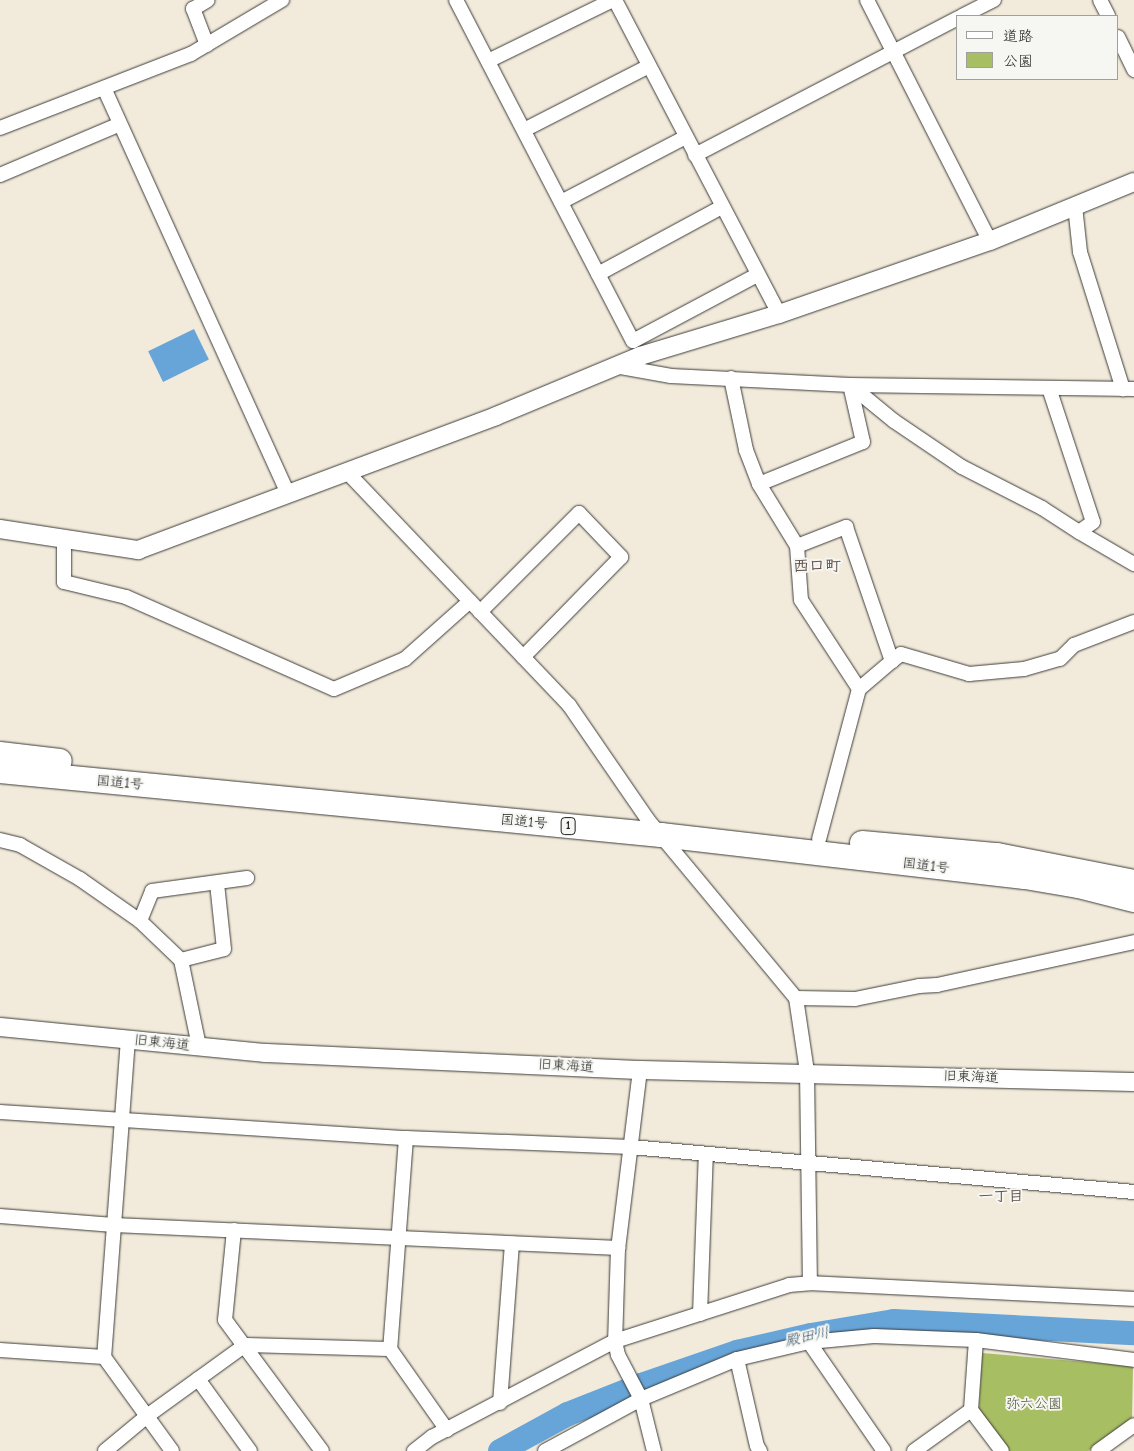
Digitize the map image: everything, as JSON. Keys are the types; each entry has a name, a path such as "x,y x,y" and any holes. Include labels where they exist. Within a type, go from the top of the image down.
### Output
{"highway":[{"name":"国道1号","path":"0,754 655,827 1025,877 1079,886 1134,900"},
{"name":"国道1号","path":"0,771 997,855 1134,882"}],"street":[{"path":"207,45 193,9 208,0"},
{"path":"0,128 191,54 282,0"},
{"path":"456,0 632,341 757,275"},
{"path":"488,61 614,0 779,314"},
{"path":"867,0 990,241"},
{"path":"964,15 994,0"},
{"path":"1100,0 1108,15"},
{"path":"695,155 956,19"},
{"path":"1119,39 1134,70"},
{"path":"524,130 649,66"},
{"path":"104,88 288,494"},
{"path":"0,175 120,124"},
{"path":"561,202 686,137"},
{"path":"0,529 138,550 496,416 640,356 779,314 990,241 1134,182"},
{"path":"598,274 722,206"},
{"path":"615,366 671,376 850,385 1128,389 1080,252 1075,206"},
{"path":"731,378 746,450 759,484 797,546 801,600 858,689"},
{"path":"759,484 863,442 850,385"},
{"path":"850,385 894,420 962,467 1042,508 1134,564"},
{"path":"1049,388 1093,522 1079,532"},
{"path":"347,472 569,705 655,827 796,998 807,1072 810,1283"},
{"path":"480,612 579,514 621,557 523,657"},
{"path":"797,546 846,527 892,661"},
{"path":"64,540 64,582 126,596 334,689 406,660 470,601"},
{"path":"819,839 858,689 900,654 968,674 1024,670 1060,659 1074,645 1134,622"},
{"path":"0,840 20,845 80,879 140,921 182,960 199,1046"},
{"path":"140,921 152,891 217,884 248,878"},
{"path":"182,960 224,949 217,884"},
{"path":"796,998 855,999 919,986 937,985 1134,942"},
{"name":"旧東海道","path":"0,1027 265,1053 640,1070 807,1072 1134,1082"},
{"path":"128,1039 104,1357 172,1451"},
{"path":"640,1070 618,1248 615,1341 618,1355 638,1395 654,1451"},
{"path":"0,1112 406,1138 630,1147 1134,1192"},
{"path":"406,1138 396,1238 390,1349 447,1430"},
{"path":"700,1314 706,1154"},
{"path":"0,1216 114,1224 618,1248"},
{"path":"234,1230 226,1320 322,1451"},
{"path":"500,1403 512,1243"},
{"path":"414,1451 447,1430 615,1341 789,1285 810,1283 1134,1299"},
{"path":"545,1451 638,1395 737,1359 809,1342 874,1336 976,1340 1134,1360"},
{"path":"976,1340 971,1410 1002,1451"},
{"path":"809,1342 884,1451"},
{"path":"105,1451 147,1416 245,1345 390,1349"},
{"path":"0,1350 104,1357"},
{"path":"737,1359 756,1446 760,1451"},
{"path":"198,1379 250,1451"},
{"path":"914,1451 971,1410"},
{"path":"1098,1451 1134,1426"}],"green space":[{"name":"弥六公園","path":"982,1353 1133,1366 1132,1419 1088,1451 1009,1451 979,1410"}],"water":[{"path":"194,329 209,360 163,382 148,351"}],"waterway":[{"name":"殿田川","path":"500,1451 568,1414 641,1385 737,1352 811,1335 894,1321 1134,1333"}],"district":[{"name":"西口町","path":"817,566"},
{"name":"一丁目","path":"1001,1197"}]}
